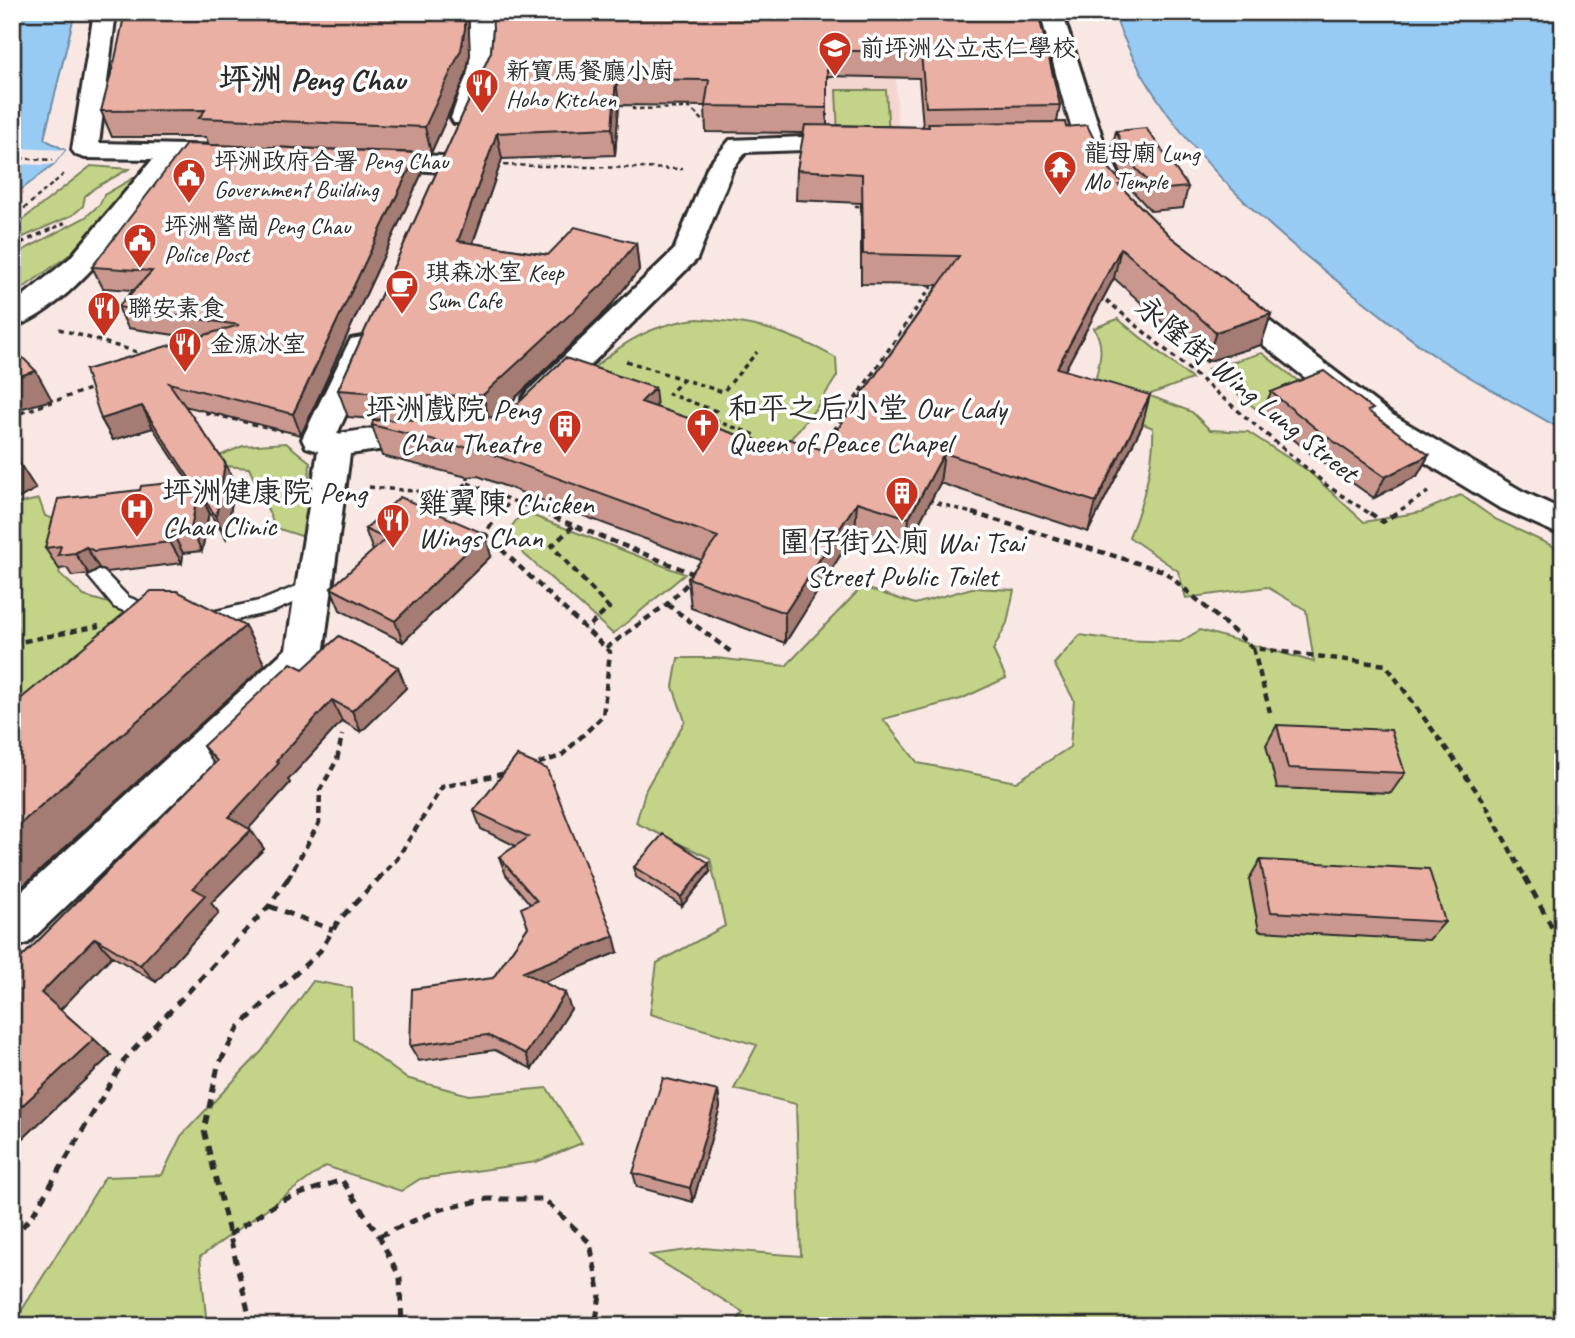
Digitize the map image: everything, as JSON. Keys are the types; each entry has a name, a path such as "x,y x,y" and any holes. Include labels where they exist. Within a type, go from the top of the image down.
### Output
{"street":[{"path":"105,12 83,154 172,152 258,156"},
{"path":"348,160 437,176 481,76 484,54 481,12"},
{"path":"1052,15 1090,140 1112,188 1121,198"},
{"path":"1060,140 1090,140"},
{"path":"520,416 688,253 718,175 739,145 871,142"},
{"path":"15,316 90,256 172,152"},
{"path":"1206,285 1380,421 1510,499 1563,524"},
{"path":"12,929 304,655 330,484 327,442 372,325"},
{"path":"327,442 392,437 470,440"}],"lane":[{"path":"98,577 121,602 175,621 204,621 267,606 314,586"}],"path":[{"path":"623,98 632,96 633,109 690,108 726,143 739,145"},
{"path":"869,207 856,206 871,142"},
{"path":"12,158 83,154"},
{"path":"12,219 83,154"},
{"path":"437,176 670,167 718,175"},
{"path":"816,458 936,280 935,276"},
{"name":"永隆街 Wing Lung Street","path":"1098,293 1329,488 1383,522 1436,487"},
{"path":"15,316 147,355 152,361"},
{"path":"623,360 723,392 757,352"},
{"path":"684,379 669,394 716,411 710,419 756,435 750,447 761,451"},
{"path":"12,416 104,384"},
{"path":"194,403 203,412 327,442"},
{"path":"468,483 470,440"},
{"path":"412,512 468,483"},
{"path":"468,483 696,575 667,604 606,648"},
{"path":"330,484 447,494"},
{"path":"923,499 1164,571 1253,648 1386,665 1482,800 1563,948"},
{"path":"510,502 492,521 485,534 610,652 603,716 561,756 525,767"},
{"path":"573,526 552,546 609,608 586,629"},
{"path":"863,541 870,529"},
{"path":"667,604 731,653"},
{"path":"12,640 20,642 132,619 142,611"},
{"path":"1253,648 1270,712"},
{"path":"12,1239 34,1213 125,1059 268,906 297,866 319,823 320,790 337,760 342,736"},
{"path":"248,1326 250,1319 204,1130 218,1066 240,1027 320,951 333,930 397,859 442,787 513,771"},
{"path":"268,906 333,930"},
{"path":"229,1235 272,1203 304,1188 342,1180 379,1236 400,1278 402,1326"},
{"path":"379,1236 438,1210 488,1199 544,1199 590,1243 600,1295 595,1326"}],"shaded area":[{"name":"前坪洲公立志仁學校","path":"782,50 895,54 898,136 769,138 766,109"}],"green space":[{"path":"836,90 886,90 889,133 838,135"},
{"path":"91,166 129,169 85,196 83,206 73,215 12,242 12,228"},
{"path":"137,176 143,176 69,255 12,296 12,258 16,254 86,217 100,204 104,195"},
{"path":"698,319 770,330 802,341 836,358 837,376 817,407 780,452 579,381 633,339 663,326"},
{"path":"1118,319 1192,379 1148,395 1192,412 1210,430 1248,432 1307,470 1364,522 1421,512 1461,495 1495,519 1563,551 1563,1326 734,1326 743,1312 650,1255 703,1248 801,1256 796,1104 734,1089 757,1045 650,1014 657,963 725,926 710,858 636,823 646,789 685,721 673,687 678,658 716,658 786,666 862,587 915,604 972,588 1014,590 1007,623 993,650 1006,678 961,699 883,719 918,763 1016,782 1070,747 1074,700 1054,664 1080,635 1115,640 1180,642 1200,630 1314,662 1306,610 1267,587 1186,598 1178,571 1129,537 1147,483 1153,428 1098,405 1095,385 1101,349 1094,328"},
{"path":"1262,353 1306,387 1256,409 1208,369"},
{"path":"286,443 310,462 309,488 328,497 328,522 301,536 276,528 249,468 200,464 243,446"},
{"path":"39,499 45,516 69,524 69,546 59,573 84,596 126,608 147,622 12,789 12,505"},
{"path":"523,512 685,574 613,634 515,546 511,527"},
{"path":"313,981 352,988 353,1039 406,1078 469,1095 547,1088 582,1143 536,1162 420,1179 401,1191 326,1166 200,1257 207,1326 12,1326 105,1177 162,1175 181,1136 262,1051"}],"water":[{"path":"12,12 75,12 44,139 65,150 54,164 12,197"},
{"path":"1113,12 1563,12 1563,430 1426,350 1329,275 1254,211 1219,176 1157,99 1133,57"}],"pier":[{"path":"12,148 65,150 54,164 12,164"}],"building":[{"path":"125,12 465,12 465,29 461,50 425,127 199,118 205,110 101,111"},
{"path":"492,12 1038,12 1060,105 926,107 921,53 827,50 827,108 705,106 709,80 616,79 612,128 497,133 458,241 548,255 575,227 636,243 604,283 483,395 378,397 379,393 338,390 491,52"},
{"path":"1065,122 1066,127 1087,125 1107,166 1124,185 1119,185 1171,237 1271,314 1216,332 1121,248 1057,368 1150,395 1096,502 944,453 909,518 857,502 785,613 688,578 718,537 470,446 459,447 372,425 373,421 382,420 479,419 506,415 565,358 655,388 641,402 782,450 789,439 823,450 959,256 863,254 862,174 797,170 805,125 929,127 928,123"},
{"path":"1146,128 1188,187 1156,190 1131,163 1116,131"},
{"path":"186,144 417,153 293,414 169,383 225,463 216,517 198,490 191,529 172,532 170,542 94,551 86,547 75,553 58,555 61,546 45,548 58,499 191,481 142,406 101,419 85,370 239,325 118,307 152,271 92,267"},
{"path":"12,347 36,371 12,378"},
{"path":"1324,371 1373,409 1368,411 1429,455 1385,477 1319,431 1271,392"},
{"path":"400,497 485,534 395,621 331,588 386,539 365,529"},
{"path":"151,591 177,591 245,626 12,831 12,706"},
{"path":"339,636 398,667 352,711 332,700 276,761 279,763 229,817 251,830 193,888 205,895 140,965 95,938 41,993 94,1039 12,1115 12,961 16,963 217,761 203,746 291,663 303,669"},
{"path":"1277,725 1391,730 1405,773 1288,768"},
{"path":"517,756 547,769 614,936 523,972 565,993 526,1054 487,1035 410,1046 412,989 493,978 528,927 521,908 537,901 499,857 529,837 474,811"},
{"path":"663,834 709,863 681,897 634,867"},
{"path":"1260,860 1429,869 1445,922 1271,912"},
{"path":"663,1078 718,1091 690,1188 633,1173"}],"place":[{"name":"前坪洲公立志仁學校","path":"835,78"},
{"name":"新寶馬餐廳小廚 Hoho Kitchen","path":"482,115"},
{"name":"龍母廟 Lung Mo Temple","path":"1060,197"},
{"name":"坪洲政府合署 Peng Chau Government Building","path":"189,205"},
{"name":"坪洲警崗 Peng Chau Police Post","path":"140,270"},
{"name":"琪森冰室 Keep Sum Cafe","path":"402,316"},
{"name":"聯安素食","path":"104,338"},
{"name":"金源冰室","path":"185,374"},
{"name":"和平之后小堂 Our Lady Queen of Peace Chapel","path":"703,455"},
{"name":"坪洲戲院 Peng Chau Theatre","path":"565,456"},
{"name":"圍仔街公廁 Wai Tsai Street Public Toilet","path":"902,523"},
{"name":"坪洲健康院 Peng Chau Clinic","path":"137,539"},
{"name":"雞翼陳 Chicken Wings Chan","path":"393,550"}],"district":[{"name":"坪洲 Peng Chau","path":"312,79"}]}
